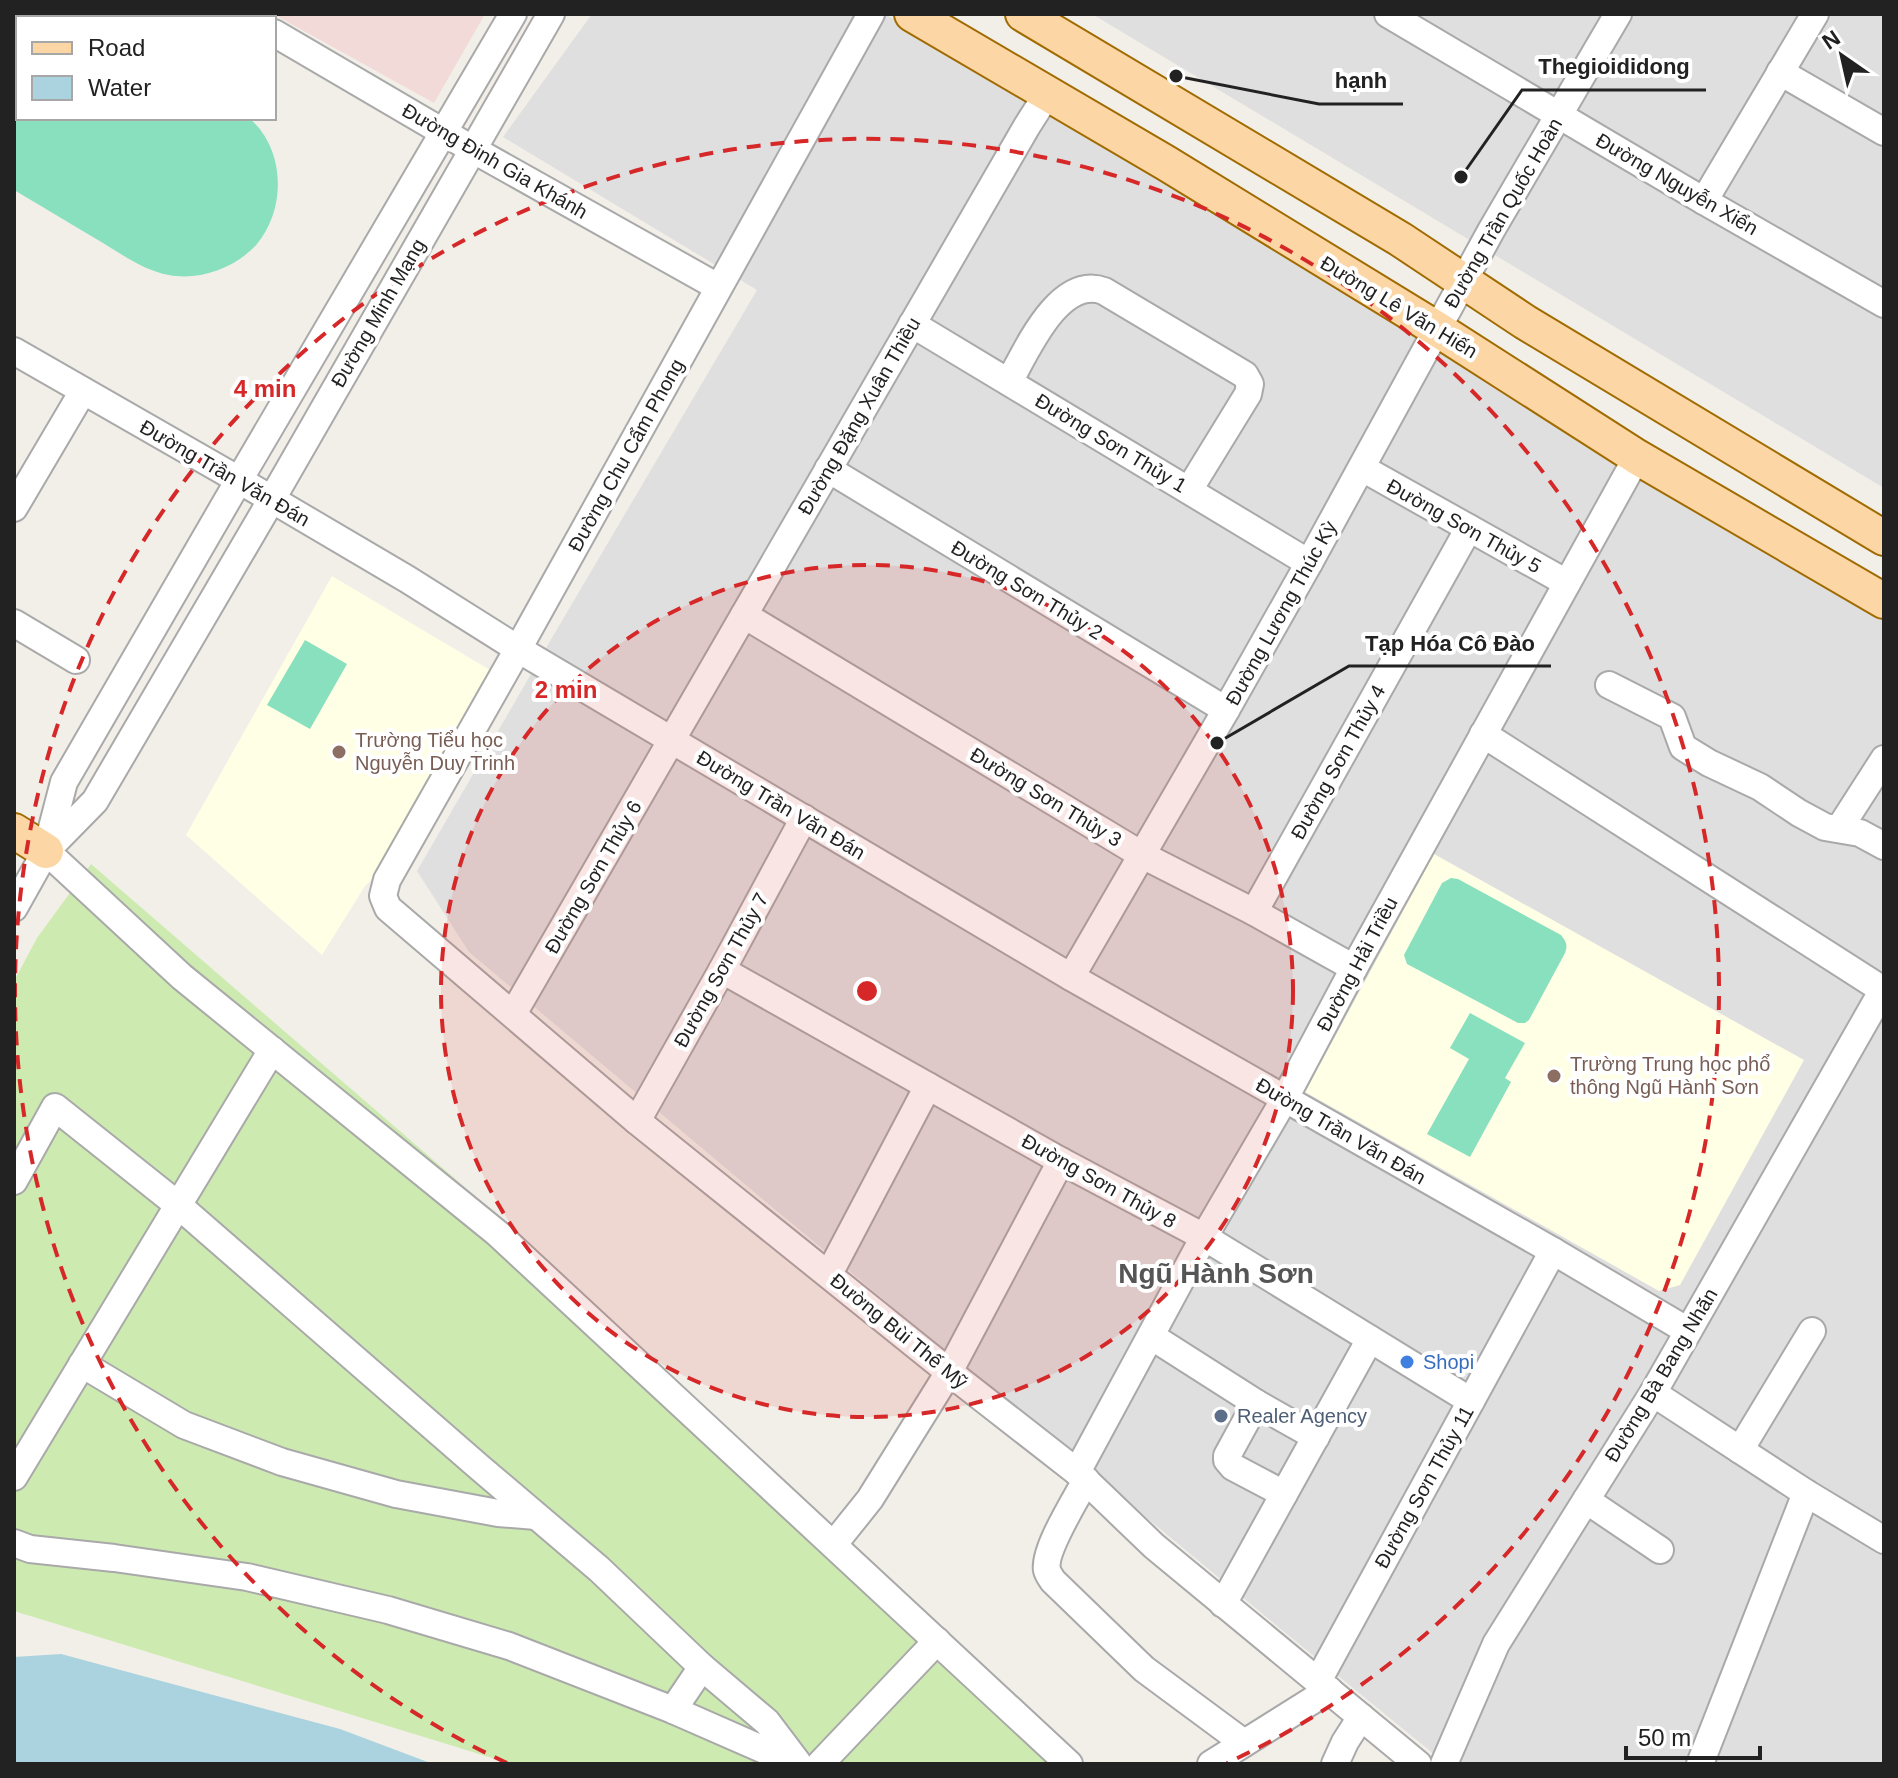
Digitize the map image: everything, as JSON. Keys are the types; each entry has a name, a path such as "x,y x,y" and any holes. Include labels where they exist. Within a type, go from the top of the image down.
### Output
{"main road":[{"name":"Đường Lê Văn Hiến","path":"912,14 1166,163 1437,329 1637,457 1884,601"},
{"path":"1023,14 1400,239 1525,322 1884,538"},
{"path":"14,831 46,851"}],"street":[{"name":"Đường Minh Mạng","path":"14,908 46,851 64,782 513,14"},
{"name":"Đường Minh Mạng","path":"46,851 95,801 551,14"},
{"name":"Đường Chu Cẩm Phong","path":"383,896 387,880 871,14"},
{"name":"Đường Trần Quốc Hoàn","path":"1437,329 1618,14"},
{"path":"1704,201 1815,14"},
{"name":"Đường Nguyễn Xiển","path":"1403,18 1558,115 1884,304"},
{"name":"Đường Đinh Gia Khánh","path":"276,34 718,287"},
{"path":"1780,72 1884,132"},
{"name":"Đường Đặng Xuân Thiều","path":"672,739 1048,93"},
{"path":"1009,382 1051,311 1080,291 1095,287 1104,291 1179,335 1245,375 1250,384 1248,394 1189,490"},
{"name":"Đường Sơn Thủy 1","path":"912,324 1309,563"},
{"name":"Đường Lương Thúc Kỳ","path":"1071,977 1226,710 1437,329"},
{"name":"Đường Trần Văn Đán","path":"14,351 272,499 518,649 1071,977 1688,1331"},
{"path":"14,508 83,391"},
{"name":"Đường Hải Triều","path":"1244,1743 1144,1669 1053,1581 1046,1569 1049,1554 1082,1476 1204,1237 1284,1100 1637,457"},
{"name":"Đường Sơn Thủy 5","path":"1362,468 1567,583"},
{"name":"Đường Sơn Thủy 2","path":"828,469 1226,710"},
{"name":"Đường Sơn Thủy 4","path":"1254,912 1469,528"},
{"name":"Đường Sơn Thủy 3","path":"744,615 1142,855 1354,968"},
{"path":"14,623 76,660"},
{"path":"1609,685 1672,717 1683,747 1709,763 1760,787 1825,827 1860,833 1884,846"},
{"path":"1483,734 1882,994"},
{"name":"Đường Sơn Thủy 6","path":"513,1014 672,739"},
{"path":"1839,829 1884,759"},
{"name":"Đường Sơn Thủy 7","path":"637,1121 804,818"},
{"path":"46,851 182,977 497,1233 1069,1764"},
{"name":"Đường Bùi Thế Mỹ","path":"383,896 388,908 637,1121 1082,1476 1154,1546 1418,1764"},
{"name":"Đường Sơn Thủy 8","path":"722,970 1061,1161 1204,1237 1471,1401"},
{"name":"Đường Bà Bang Nhãn","path":"1444,1764 1496,1644 1653,1393 1882,994"},
{"path":"14,1477 272,1050"},
{"path":"829,1274 928,1086"},
{"path":"14,1181 55,1107 178,1205 599,1569 702,1667 767,1722 798,1764"},
{"path":"834,1544 870,1499 949,1372 1061,1161"},
{"name":"Đường Sơn Thủy 11","path":"1324,1685 1471,1401 1553,1251"},
{"path":"1740,1450 1812,1331"},
{"path":"1151,1336 1316,1437"},
{"path":"1223,1604 1370,1339"},
{"path":"82,1364 184,1425 282,1462 396,1494 498,1513 536,1516"},
{"path":"1653,1393 1884,1540"},
{"path":"1256,1403 1227,1460 1233,1467 1284,1494"},
{"path":"1700,1764 1806,1493"},
{"path":"1586,1500 1660,1550"},
{"path":"14,1543 30,1549 247,1577 388,1610 509,1646 673,1710 771,1753 788,1764"},
{"path":"820,1764 937,1641"},
{"path":"673,1710 702,1667"},
{"path":"1211,1764 1324,1685"},
{"path":"1335,1764 1361,1717"}],"shaded area":[{"path":"273,14 485,14 434,103"},
{"path":"592,14 885,14 1884,613 1884,1764 1446,1764 772,1207 469,952 417,871 757,290 503,137"},
{"path":"1092,14 1884,14 1884,488"},
{"name":"Trường Tiểu học Nguyễn Duy Trinh","path":"332,576 490,670 383,869 365,886 322,955 186,835"},
{"name":"Trường Trung học phổ thông Ngũ Hành Sơn","path":"1434,854 1804,1060 1680,1285 1659,1291 1305,1092"}],"green space":[{"path":"14,14 82,16 16,16 16,120 251,120 270,145 278,179 273,213 257,244 228,266 192,276 169,275 134,262 14,190"},
{"path":"305,640 347,664 310,729 267,705"},
{"path":"91,864 505,1222 1085,1764 512,1764 14,1611 14,981 37,938"},
{"path":"1451,878 1561,935 1565,941 1565,953 1525,1023 1518,1023 1407,964 1404,955 1442,883"},
{"path":"1470,1013 1525,1043 1505,1078 1511,1082 1470,1157 1427,1134 1469,1059 1450,1048"}],"water":[{"path":"61,1654 340,1729 433,1764 14,1764 14,1657"}],"place":[{"name":"hạnh","path":"1176,76"},
{"name":"Thegioididong","path":"1461,177"},
{"name":"Tạp Hóa Cô Đào","path":"1217,743"},
{"name":"Trường Tiểu học Nguyễn Duy Trinh","path":"339,752"},
{"name":"Trường Trung học phổ thông Ngũ Hành Sơn","path":"1554,1076"},
{"name":"Shopi","path":"1407,1362"},
{"name":"Realer Agency","path":"1221,1416"}],"district":[{"name":"Ngũ Hành Sơn","path":"1216,1273"}]}
